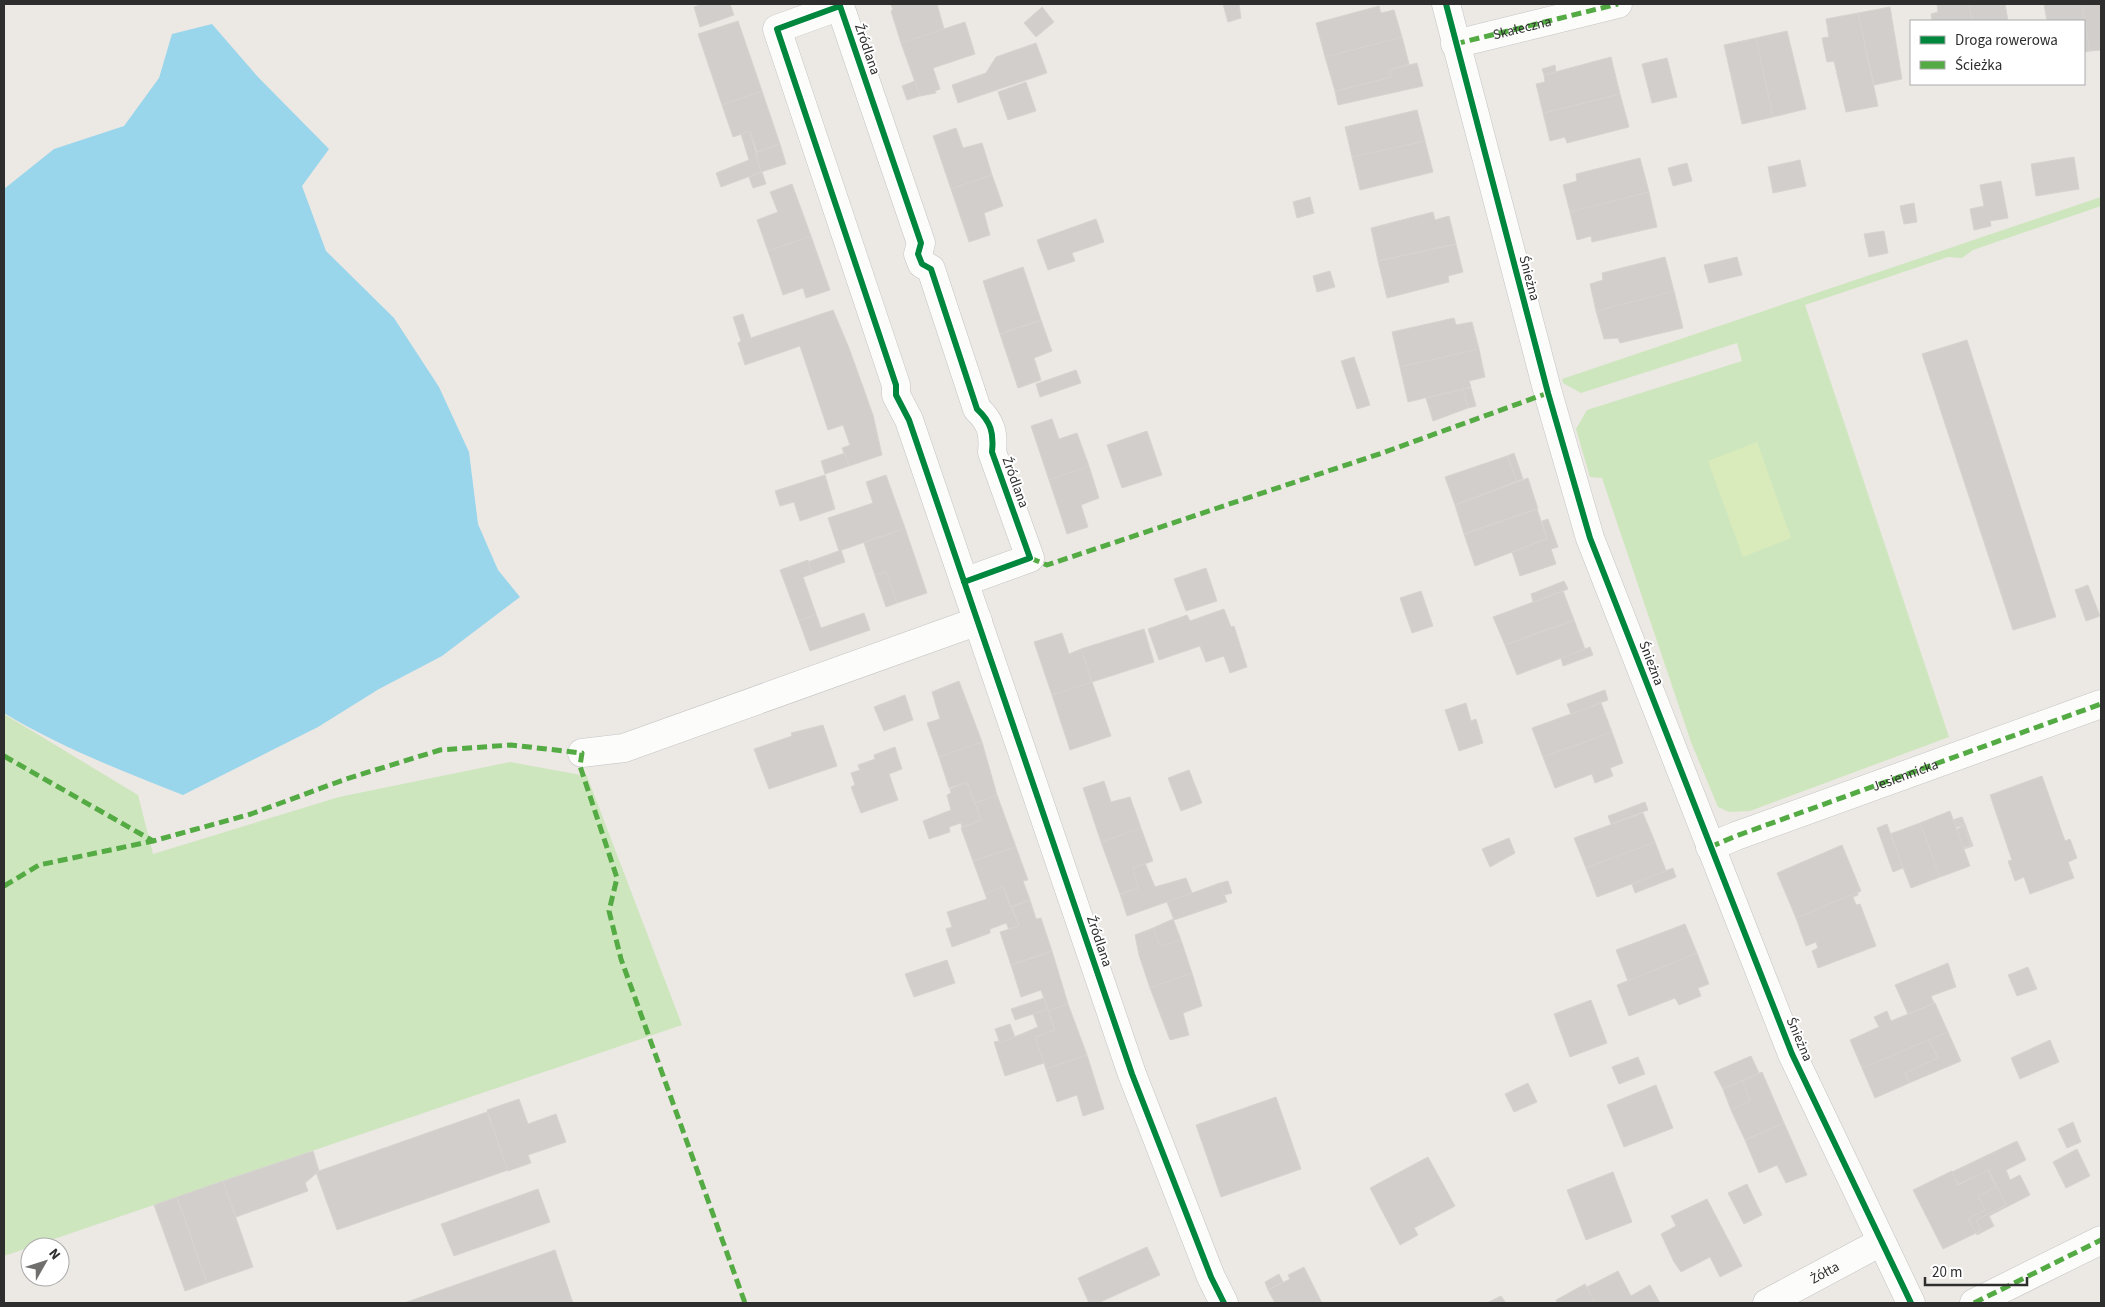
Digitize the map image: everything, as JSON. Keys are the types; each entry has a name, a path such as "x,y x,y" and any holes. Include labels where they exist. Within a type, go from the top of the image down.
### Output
{"street":[{"name":"Śnieżna","path":"1446,4 1546,384 1590,538 1792,1054 1911,1303"},
{"name":"Skałeczna","path":"1455,44 1618,4"},
{"name":"Źródlana","path":"964,582 1030,558 992,452 994,435 987,418 978,409 931,270 922,264 918,254 921,243 840,6 777,29 896,385 896,396 909,420 964,582 978,621 1132,1074 1211,1277 1224,1303"},
{"path":"582,753 624,748 978,621"},
{"name":"Jesiennicka","path":"1710,848 1754,829 2101,704"},
{"path":"1974,1303 2101,1240"},
{"name":"Żółta","path":"1767,1303 1882,1242"}],"green space":[{"path":"2101,197 2101,206 1973,250 1962,258 1948,257 1805,305 1949,737 1750,811 1729,812 1718,807 1691,742 1602,478 1590,477 1576,429 1587,410 1742,361 1737,343 1581,393 1563,383 1562,379"},
{"path":"1757,442 1791,538 1743,557 1708,461"},
{"path":"4,714 138,795 153,854 339,797 510,762 587,776 682,1025 60,1237 20,1237 20,1251 4,1256"}],"water":[{"path":"212,24 258,77 329,149 302,186 326,251 394,318 439,387 469,452 478,524 498,570 520,597 442,656 379,689 318,727 183,795 69,748 4,713 4,189 54,149 124,126 159,78 172,34"}],"building":[{"path":"703,4 730,4 734,15 700,27 694,7"},
{"path":"891,4 937,4 944,29 901,43 891,11 893,10"},
{"path":"1223,4 1239,4 1241,18 1228,22"},
{"path":"1937,4 1969,4 1972,20 1932,20 1931,14 1938,12"},
{"path":"1969,4 2005,4 2008,20 1972,20"},
{"path":"2044,4 2082,4 2085,20 2047,20"},
{"path":"2082,4 2101,4 2101,50 2090,51"},
{"path":"1379,6 1381,13 1394,10 1402,37 1325,57 1316,23"},
{"path":"1042,7 1054,22 1036,37 1024,23"},
{"path":"1890,7 1902,79 1874,85 1858,13"},
{"path":"1858,13 1878,106 1846,112 1834,61 1827,62 1822,38 1829,37 1826,19"},
{"path":"738,21 762,91 722,105 698,34"},
{"path":"965,22 975,54 933,68 940,89 935,91 936,93 920,96 901,43"},
{"path":"2085,22 2090,51 2085,52"},
{"path":"1787,31 1806,109 1773,117 1756,38"},
{"path":"1402,37 1409,64 1389,70 1391,77 1335,91 1325,57"},
{"path":"1756,38 1773,117 1742,124 1724,45"},
{"path":"1036,43 1047,73 958,103 952,85 986,73 996,57"},
{"path":"1611,57 1620,94 1543,113 1536,84 1545,82 1544,75"},
{"path":"1667,58 1677,97 1652,103 1642,64"},
{"path":"1417,63 1423,86 1338,105 1335,91 1391,77 1389,70"},
{"path":"1555,65 1556,72 1544,75 1542,69"},
{"path":"915,81 920,96 907,100 902,86"},
{"path":"1026,82 1036,111 1008,120 998,92"},
{"path":"762,91 780,144 757,152 750,131 733,137 722,105"},
{"path":"1620,94 1629,127 1567,143 1565,137 1550,141 1543,113"},
{"path":"1417,110 1425,141 1352,157 1345,127"},
{"path":"956,128 963,148 982,143 992,175 951,189 933,136"},
{"path":"750,131 761,172 721,187 716,173 749,160 741,134"},
{"path":"1425,141 1433,172 1360,190 1352,157"},
{"path":"780,144 786,164 761,172 755,153"},
{"path":"2074,157 2079,189 2036,196 2031,164"},
{"path":"1640,158 1649,192 1570,212 1563,185 1577,181 1576,174"},
{"path":"1800,160 1806,186 1773,193 1768,167"},
{"path":"1687,163 1692,181 1673,186 1668,168"},
{"path":"762,172 766,184 753,188 749,177"},
{"path":"992,175 1003,206 984,213 990,235 969,242 951,189"},
{"path":"2001,181 2008,218 1990,221 1991,226 1974,230 1970,209 1984,206 1980,185"},
{"path":"792,184 811,236 768,251 757,220 778,212 770,192"},
{"path":"1649,192 1657,227 1592,242 1591,236 1577,240 1570,212"},
{"path":"1310,197 1314,213 1297,218 1293,202"},
{"path":"1914,203 1917,222 1904,224 1900,206"},
{"path":"1433,212 1435,220 1449,216 1456,244 1378,261 1371,228"},
{"path":"1096,219 1104,242 1072,253 1075,261 1048,270 1037,240"},
{"path":"1884,231 1888,253 1869,257 1864,234"},
{"path":"811,236 830,290 806,298 803,288 783,295 768,251"},
{"path":"1456,244 1463,272 1448,276 1449,282 1387,298 1378,261"},
{"path":"1665,257 1674,291 1596,311 1590,284 1603,280 1602,273"},
{"path":"1737,257 1742,275 1709,283 1704,265"},
{"path":"1023,267 1041,320 1000,334 983,281"},
{"path":"1330,271 1335,287 1317,292 1313,276"},
{"path":"1674,291 1683,328 1620,343 1618,338 1604,339 1596,311"},
{"path":"833,310 873,415 882,455 849,466 842,448 850,445 843,425 828,430 800,346 745,365 738,343 741,341 733,317 743,314 751,338"},
{"path":"1454,318 1456,325 1472,322 1479,349 1400,367 1392,332"},
{"path":"1041,320 1052,351 1034,358 1041,380 1018,388 1000,334"},
{"path":"1967,340 2056,617 2013,630 1922,354"},
{"path":"1479,349 1485,377 1469,381 1471,387 1408,402 1400,367"},
{"path":"1354,357 1370,405 1357,409 1341,361"},
{"path":"1076,370 1081,383 1040,397 1036,384"},
{"path":"1471,388 1476,406 1468,408 1463,389"},
{"path":"1463,389 1468,408 1433,421 1426,398"},
{"path":"1052,419 1059,439 1077,433 1089,466 1049,480 1031,426"},
{"path":"1147,431 1162,475 1122,488 1107,445"},
{"path":"845,453 849,466 825,474 821,461"},
{"path":"1514,453 1523,479 1517,481 1507,456"},
{"path":"1507,456 1517,481 1455,505 1445,477"},
{"path":"1089,466 1099,498 1081,505 1088,527 1067,534 1049,480"},
{"path":"825,475 835,509 800,521 794,502 780,506 775,491"},
{"path":"886,475 905,528 839,551 828,518 873,503 866,482"},
{"path":"1528,478 1538,509 1464,534 1455,505"},
{"path":"1537,509 1547,539 1475,566 1464,534"},
{"path":"1548,519 1558,547 1551,549 1556,564 1520,576 1512,552 1547,539 1542,521"},
{"path":"905,528 927,593 897,603 886,572 875,575 864,543"},
{"path":"841,550 845,562 812,574 808,562"},
{"path":"808,560 812,574 803,577 816,614 799,621 780,570"},
{"path":"1206,568 1217,601 1186,611 1174,579"},
{"path":"886,572 897,603 886,607 875,575"},
{"path":"1564,581 1568,589 1533,602 1531,594"},
{"path":"2088,585 2100,616 2086,621 2075,590"},
{"path":"1421,591 1433,626 1412,633 1400,598"},
{"path":"1563,591 1574,620 1505,645 1493,617"},
{"path":"1224,609 1231,627 1234,626 1247,667 1230,673 1224,656 1206,662 1200,646 1159,660 1148,629 1187,615 1190,621"},
{"path":"864,613 870,630 810,651 799,621 816,614 821,628"},
{"path":"1574,620 1585,649 1517,675 1505,645"},
{"path":"1144,629 1154,662 1092,682 1081,649"},
{"path":"1062,633 1069,654 1081,649 1092,682 1052,695 1034,642"},
{"path":"1590,647 1593,655 1563,666 1561,658"},
{"path":"959,681 982,742 939,757 927,723 940,719 932,692"},
{"path":"1092,682 1111,736 1070,750 1052,695"},
{"path":"1605,690 1608,700 1571,714 1567,704"},
{"path":"905,695 913,720 884,731 874,707"},
{"path":"1466,703 1471,721 1476,719 1483,743 1459,751 1445,710"},
{"path":"1601,703 1612,732 1543,757 1532,728"},
{"path":"823,725 837,766 769,789 754,749 792,736 791,733"},
{"path":"1612,732 1623,763 1610,768 1613,776 1595,783 1592,774 1555,788 1543,757"},
{"path":"982,742 997,795 975,803 967,782 949,788 939,757"},
{"path":"895,747 902,769 889,774 898,800 861,813 851,787 855,785 851,773 860,770 858,765 875,759 874,755"},
{"path":"1189,770 1202,803 1181,811 1168,778"},
{"path":"2042,776 2065,841 2070,839 2077,858 2068,862 2074,878 2030,894 2024,877 2015,881 2008,861 2012,860 1990,795"},
{"path":"1104,781 1111,802 1130,797 1141,828 1101,842 1083,788"},
{"path":"967,782 981,820 962,827 961,823 949,827 950,832 929,839 923,821 951,810 947,795 951,793 950,789"},
{"path":"997,795 1016,847 973,861 961,828 981,820 975,803"},
{"path":"1645,802 1648,810 1611,824 1608,816"},
{"path":"1950,811 1970,866 1940,877 1920,823"},
{"path":"1643,813 1655,842 1586,868 1574,838"},
{"path":"1962,817 1963,819 1954,822 1953,820"},
{"path":"1963,819 1964,822 1955,825 1954,822"},
{"path":"1964,822 1965,824 1956,827 1955,825"},
{"path":"1920,823 1940,877 1911,888 1890,834"},
{"path":"1887,824 1903,868 1893,872 1877,828"},
{"path":"1965,824 1973,846 1964,849 1971,845 1964,826 1956,827"},
{"path":"1964,826 1971,845 1963,848 1957,829"},
{"path":"1141,828 1153,861 1133,868 1138,888 1120,894 1101,842"},
{"path":"1509,838 1515,853 1490,867 1482,849"},
{"path":"1655,842 1666,871 1597,897 1586,868"},
{"path":"1842,845 1861,891 1796,918 1777,873"},
{"path":"1016,847 1028,880 1023,881 1030,900 1010,907 1003,886 985,894 973,861"},
{"path":"1145,863 1155,887 1186,878 1192,893 1127,916 1120,894 1138,888 1133,868"},
{"path":"1673,868 1676,877 1635,893 1632,884"},
{"path":"1228,881 1232,893 1224,895 1220,883"},
{"path":"1220,883 1227,902 1174,920 1167,902"},
{"path":"1003,886 1019,926 1009,929 1006,923 990,929 990,933 952,947 946,929 952,927 947,912 987,899 985,894"},
{"path":"1858,892 1858,895 1853,897 1856,905 1860,904 1876,946 1818,968 1812,951 1818,948 1816,942 1806,946 1796,918"},
{"path":"1030,900 1036,919 1041,918 1052,951 1011,965 1000,932 1019,926 1012,907"},
{"path":"1173,919 1181,940 1160,946 1153,928"},
{"path":"1685,924 1697,953 1628,981 1616,950"},
{"path":"1153,928 1160,946 1181,940 1192,973 1150,988 1139,955 1135,935"},
{"path":"1052,951 1068,1004 1048,1011 1041,990 1021,997 1011,965"},
{"path":"1697,953 1709,984 1698,988 1701,996 1679,1005 1675,998 1629,1016 1617,985"},
{"path":"947,960 955,983 914,997 905,974"},
{"path":"1948,963 1956,987 1931,996 1934,1003 1908,1014 1895,985"},
{"path":"2028,967 2037,989 2017,996 2008,975"},
{"path":"1192,973 1202,1006 1183,1013 1189,1035 1170,1040 1150,988"},
{"path":"1044,998 1048,1009 1015,1020 1011,1009"},
{"path":"1591,1000 1607,1043 1570,1057 1554,1014"},
{"path":"1935,1003 1948,1032 1862,1068 1850,1040 1879,1027 1874,1017 1887,1011 1891,1021"},
{"path":"1068,1004 1087,1055 1046,1069 1035,1037 1055,1030 1048,1011"},
{"path":"1048,1009 1055,1030 1035,1037 1044,1063 1005,1076 994,1042 999,1041 1000,1043 1038,1027 1033,1014"},
{"path":"1010,1024 1015,1037 1000,1043 995,1029"},
{"path":"1948,1032 1961,1061 1909,1083 1905,1073 1938,1058 1929,1040"},
{"path":"1929,1040 1938,1058 1905,1073 1909,1083 1875,1098 1862,1068"},
{"path":"2050,1040 2059,1062 2020,1079 2011,1058"},
{"path":"1087,1055 1104,1109 1083,1116 1077,1095 1057,1102 1046,1069"},
{"path":"1751,1056 1759,1073 1723,1089 1714,1072"},
{"path":"1638,1057 1645,1074 1619,1084 1612,1067"},
{"path":"1762,1072 1784,1123 1745,1140 1731,1110 1750,1101 1742,1081"},
{"path":"1742,1081 1750,1101 1731,1110 1723,1089"},
{"path":"1528,1083 1537,1102 1514,1112 1505,1094"},
{"path":"1656,1085 1673,1128 1624,1147 1607,1105"},
{"path":"1276,1097 1301,1169 1221,1197 1196,1125"},
{"path":"519,1099 528,1124 556,1114 566,1142 528,1155 531,1163 508,1171 487,1110"},
{"path":"487,1112 508,1170 337,1230 316,1172"},
{"path":"2073,1122 2081,1142 2067,1148 2058,1129"},
{"path":"1784,1123 1807,1175 1786,1183 1777,1165 1759,1173 1745,1140"},
{"path":"2017,1141 2026,1160 2006,1170 2010,1180 2020,1175 2030,1195 1989,1216 1994,1226 1977,1235 1976,1233 1981,1230 1976,1220 2006,1205 1989,1170 1958,1184 1952,1172"},
{"path":"2077,1149 2090,1176 2066,1188 2053,1162"},
{"path":"313,1151 319,1171 305,1183 308,1191 236,1217 223,1181"},
{"path":"1428,1157 1455,1206 1414,1228 1418,1235 1400,1245 1370,1188"},
{"path":"1988,1170 1996,1187 1978,1196 1985,1210 1968,1219 1976,1233 1943,1249 1913,1190 1952,1171 1958,1185"},
{"path":"1989,1170 2006,1205 1976,1220 1981,1230 1976,1233 1968,1219 1985,1210 1978,1196 1996,1187"},
{"path":"1613,1172 1632,1222 1586,1240 1567,1190"},
{"path":"223,1181 253,1267 207,1283 177,1197"},
{"path":"1747,1184 1762,1215 1744,1224 1728,1193"},
{"path":"538,1189 550,1222 454,1256 441,1224"},
{"path":"177,1197 207,1283 185,1291 154,1205"},
{"path":"1707,1199 1742,1266 1720,1277 1710,1257 1681,1272 1674,1262 1661,1234 1676,1226 1671,1216"},
{"path":"1147,1247 1160,1275 1098,1303 1089,1303 1078,1278"},
{"path":"555,1250 573,1303 404,1303"},
{"path":"1304,1267 1322,1303 1275,1303 1268,1290 1290,1279 1288,1275"},
{"path":"1618,1271 1631,1296 1650,1285 1660,1303 1595,1303 1587,1287"},
{"path":"1279,1274 1283,1282 1268,1290 1265,1282"},
{"path":"1585,1284 1595,1303 1557,1303 1556,1300"},
{"path":"1501,1296 1506,1303 1487,1303"}],"marked path":[{"path":"1455,44 1618,4"},
{"path":"1030,558 1047,565 1385,452 1548,393"},
{"path":"1710,847 2101,704"},
{"path":"4,756 153,841 251,814 346,779 440,750 511,745 582,753 580,766 617,878 609,911 621,959 745,1303"},
{"path":"4,886 39,865 153,841"},
{"path":"1974,1303 2101,1240"}],"cycle path":[{"path":"1446,4 1548,393 1590,538 1792,1054 1911,1303"},
{"path":"964,582 1030,558 992,452 991,428 977,409 931,269 922,264 918,254 921,243 840,6 777,29 896,385 896,395 909,420 1132,1074 1211,1277 1224,1303"}]}
